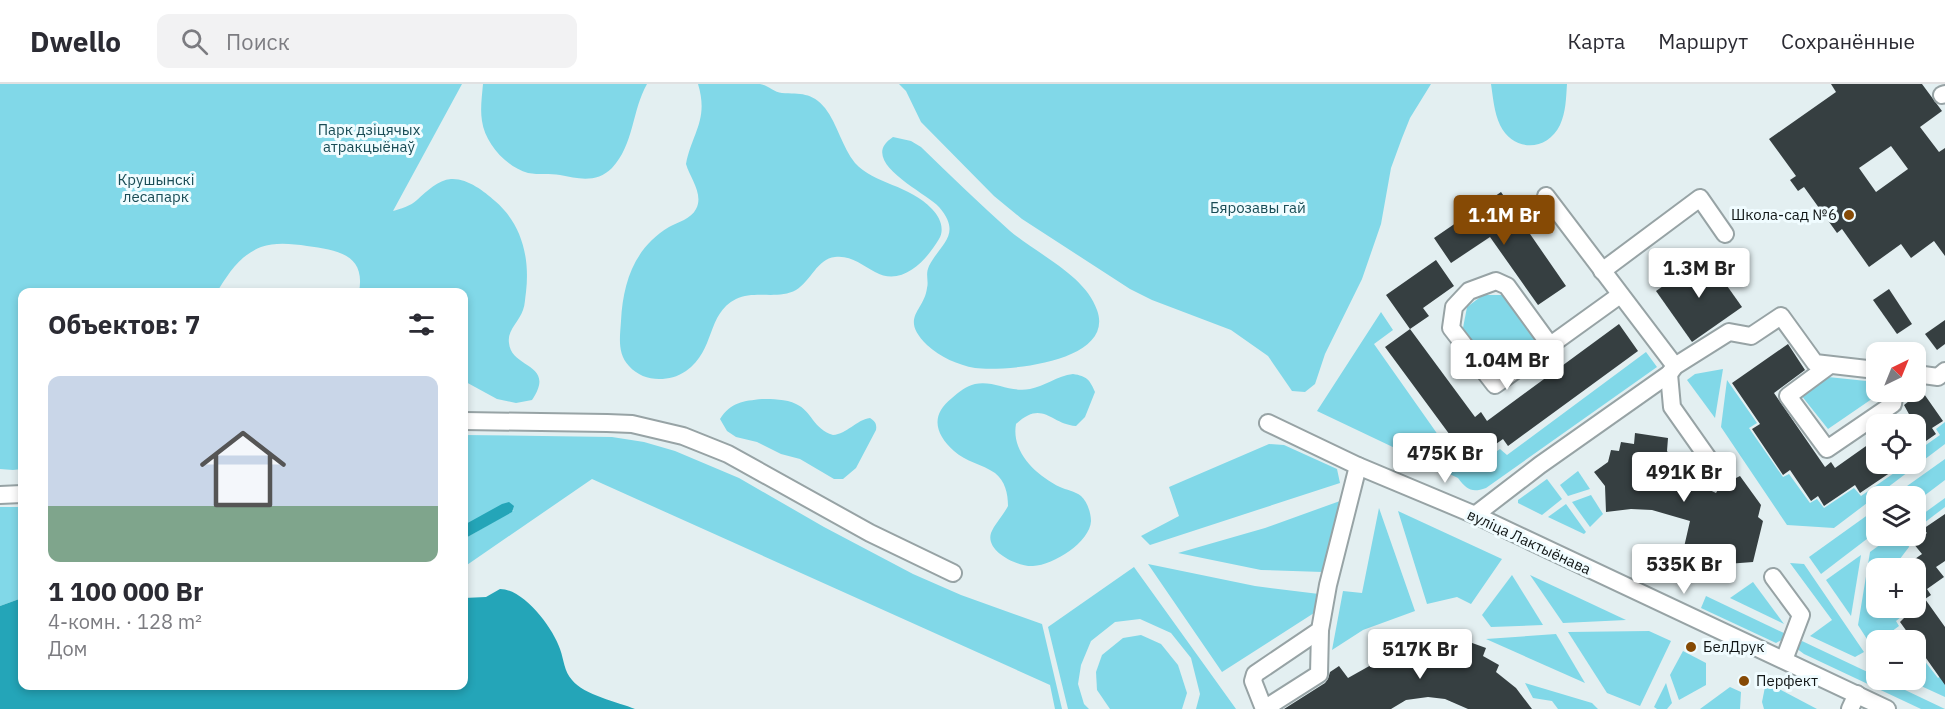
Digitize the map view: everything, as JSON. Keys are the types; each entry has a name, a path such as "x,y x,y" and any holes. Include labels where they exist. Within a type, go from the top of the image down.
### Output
{"street":[{"path":"1546,196 1620,295 1672,370 1672,406 1722,478"},
{"path":"1602,271 1700,198 1725,234"},
{"path":"1550,345 1507,286 1496,281 1469,291 1454,307 1451,327 1495,385 1620,295"},
{"path":"1475,515 1540,465 1729,332 1751,336 1782,316 1815,363 1866,369"},
{"path":"1830,365 1788,396 1827,449 1893,402"},
{"path":"1926,375 1938,377 1945,372"},
{"path":"468,421 607,423 658,429 683,436 728,454 870,533 953,573"},
{"name":"вуліца Лактыёнава","path":"1268,423 1358,466 1475,515 1784,660 1853,702 1887,709"},
{"path":"1320,630 1255,674 1253,681 1264,709 1318,674 1320,630 1328,585 1358,466"},
{"path":"0,495 18,494"},
{"path":"1773,577 1801,615 1784,660"}],"green space":[{"name":"Крушынскі лесапарк","path":"0,84 462,84 393,211 412,204 442,181 457,179 486,193 512,220 522,242 527,279 524,308 511,330 509,343 517,358 531,367 539,379 538,388 532,400 516,403 497,399 468,383 468,288 359,288 358,269 347,256 318,248 272,244 254,250 241,260 220,288 18,288 18,469 0,469"},
{"path":"483,84 647,84 625,149 619,159 606,173 588,179 528,173 505,160 492,146 484,129 481,112"},
{"path":"698,84 760,84 779,92 805,95 815,99 825,108 855,163 872,176 903,189 923,201 937,216 942,231 927,256 904,274 885,276 851,259 835,257 823,262 801,286 789,293 751,295 736,299 720,314 696,362 676,376 663,379 651,378 632,369 625,361 621,350 624,293 633,268 647,245 669,227 691,215 696,209 697,192 686,164 701,117 702,107"},
{"name":"Бярозавы гай","path":"899,84 1431,84 1410,118 1391,168 1381,224 1362,279 1325,354 1315,384 1305,392 1292,391 1268,356 1231,330 1152,300 1130,289 1022,219 994,196 921,122 906,91"},
{"path":"1491,84 1567,84 1563,115 1554,134 1539,144 1521,144 1513,140 1506,134 1498,120"},
{"path":"893,137 911,141 921,147 1010,231 1059,266 1082,286 1091,297 1097,310 1098,328 1090,342 1075,352 1055,360 990,369 956,363 927,345 915,328 915,315 925,296 929,266 947,239 949,225 939,207 888,166 883,156 884,146"},
{"path":"1483,295 1502,295 1540,346 1497,376 1463,328 1467,307"},
{"path":"1381,312 1393,330 1374,344 1455,459 1464,455 1474,468 1500,449 1507,455 1646,352 1657,367 1486,488 1473,490 1467,488 1458,478 1317,411"},
{"path":"1723,369 1715,418 1687,380 1695,374"},
{"path":"1073,374 1087,379 1095,392 1085,417 1076,426 1040,413 1033,413 1016,424 1015,434 1017,444 1027,462 1051,482 1081,496 1087,504 1091,521 1084,537 1070,551 1051,562 1027,566 1004,557 993,546 991,540 992,530 1008,506 1004,484 995,473 964,458 948,445 939,431 938,418 945,404 960,391 972,385 982,383 1023,390"},
{"path":"1828,377 1866,381 1867,402 1828,429 1801,395"},
{"path":"1727,380 1757,423 1749,428 1783,477 1789,474 1810,503 1817,499 1824,508 1854,488 1861,496 1866,493 1866,504 1834,528 1787,525 1721,427"},
{"path":"762,399 783,400 796,404 806,411 821,429 833,435 870,418 875,423 876,430 856,468 843,479 834,479 800,459 781,454 757,442 736,437 727,431 720,419 724,413 743,402"},
{"path":"1945,422 1945,444 1926,458 1926,445 1940,435 1936,429"},
{"path":"468,435 612,437 644,442 675,451 739,478 824,527 913,574 961,595 1042,624 1062,709 1055,709 1050,685 592,479 468,564 468,537 514,510 468,524"},
{"path":"1269,444 1284,445 1337,469 1340,483 1150,545 1141,536 1179,516 1169,487"},
{"path":"1945,459 1945,480 1926,494 1926,486 1907,486"},
{"path":"1578,471 1590,489 1568,496 1560,485"},
{"path":"1893,474 1905,474 1890,486 1875,486"},
{"path":"1547,479 1562,499 1542,515 1518,503 1518,500"},
{"path":"1591,495 1603,514 1590,527 1572,502"},
{"path":"1945,498 1945,507 1926,521 1926,512"},
{"path":"1340,501 1323,572 1261,570 1178,553 1265,528"},
{"path":"1566,504 1586,532 1584,534 1548,517"},
{"path":"0,507 18,507 18,599 0,606"},
{"path":"1379,508 1415,611 1363,630 1332,650 1343,591 1362,593"},
{"path":"1398,511 1502,559 1471,604 1457,597 1427,604"},
{"path":"1866,516 1866,540 1821,574 1809,557"},
{"path":"1878,546 1909,547 1901,558 1869,558 1870,552"},
{"path":"1861,555 1851,616 1826,580"},
{"path":"1790,563 1804,564 1864,652 1855,657 1810,636 1832,620"},
{"path":"1148,564 1255,586 1319,594 1314,613 1222,672"},
{"path":"1134,567 1236,709 1196,709 1200,694 1191,658 1171,633 1140,619 1115,622 1091,641 1081,665 1078,684 1084,704 1089,709 1068,709 1048,627"},
{"path":"1512,575 1543,625 1491,627 1482,615"},
{"path":"1530,575 1626,620 1563,623"},
{"path":"1866,576 1866,618 1900,618 1896,621 1899,626 1894,630 1866,630 1866,638 1858,625"},
{"path":"1753,582 1784,624 1730,598"},
{"path":"1706,596 1786,634 1785,638 1776,643 1701,608"},
{"path":"1649,631 1671,641 1640,706 1607,693 1568,632"},
{"path":"1556,634 1585,683 1486,639"},
{"path":"1141,635 1161,644 1178,665 1187,693 1182,709 1110,709 1097,690 1096,672 1102,655 1123,638"},
{"path":"1802,641 1866,671 1866,683 1804,654 1796,648"},
{"path":"1683,651 1706,663 1706,685 1679,700 1670,675"},
{"path":"1926,663 1938,678 1945,673 1945,697 1926,688"},
{"path":"1525,683 1592,703 1598,709 1558,709 1552,701 1533,698"},
{"path":"1666,683 1672,703 1667,709 1657,709 1654,707"},
{"path":"1730,687 1741,692 1740,709 1700,709"},
{"path":"1765,687 1781,690 1817,709 1764,709 1762,702"},
{"path":"1881,690 1905,690 1945,709 1921,709"}],"shaded area":[{"path":"509,502 514,506 512,512 468,537 468,523"},
{"path":"500,589 519,595 536,611 551,631 560,649 567,673 577,685 593,694 635,709 0,709 0,606 18,599 18,690 468,690 468,598 486,597"}],"building":[{"path":"1831,84 1922,84 1942,111 1920,127 1939,152 1945,148 1945,256 1934,241 1911,258 1901,244 1869,267 1842,229 1837,233 1804,187 1798,191 1790,180 1796,176 1769,139 1836,92","holes":["1891,146 1908,169 1876,192 1859,168"]},
{"path":"1501,192 1566,286 1538,305 1490,237 1451,263 1434,238"},
{"path":"1706,256 1742,307 1692,342 1656,291"},
{"path":"1436,260 1454,286 1423,308 1429,316 1410,329 1386,295"},
{"path":"1889,289 1912,324 1897,334 1873,300"},
{"path":"1945,320 1945,344 1937,350 1925,334"},
{"path":"1619,324 1638,351 1508,446 1503,439 1475,459 1466,447 1461,450 1385,347 1410,329 1475,417 1481,412 1487,421"},
{"path":"1788,344 1805,370 1774,393 1825,467 1831,462 1835,468 1866,446 1866,474 1888,474 1870,486 1866,486 1866,489 1860,493 1855,485 1824,506 1818,496 1811,501 1790,470 1783,475 1752,429 1760,424 1732,383"},
{"path":"1926,397 1943,421 1932,428 1936,434 1926,441 1926,414 1909,414 1904,405 1908,402 1926,402"},
{"path":"1635,433 1668,438 1667,451 1686,479 1716,493 1719,488 1728,487 1732,480 1740,476 1761,505 1758,517 1763,521 1753,562 1727,564 1720,570 1717,566 1679,569 1690,521 1652,510 1631,509 1606,512 1605,486 1594,472 1608,462 1611,450 1619,451 1621,442 1634,444"},
{"path":"1945,514 1945,561 1936,567 1944,577 1927,589 1931,595 1926,598 1926,558 1916,558 1922,554 1915,546 1926,546 1926,527"},
{"path":"1926,600 1945,627 1945,685 1926,658 1926,630 1906,630 1900,622 1904,618 1926,618"},
{"path":"1415,635 1464,640 1486,648 1483,656 1499,665 1496,672 1516,688 1532,709 1468,709 1445,699 1428,697 1406,700 1391,709 1284,709 1325,683 1330,672 1339,666 1348,678 1380,660 1400,654 1399,646 1416,642"}],"place":[{"name":"Школа-сад №6","path":"1849,215"},
{"name":"БелДрук","path":"1691,647"},
{"name":"Перфект","path":"1744,681"}],"park label":[{"name":"Парк дзіцячых атракцыёнаў","path":"369,138"}]}
